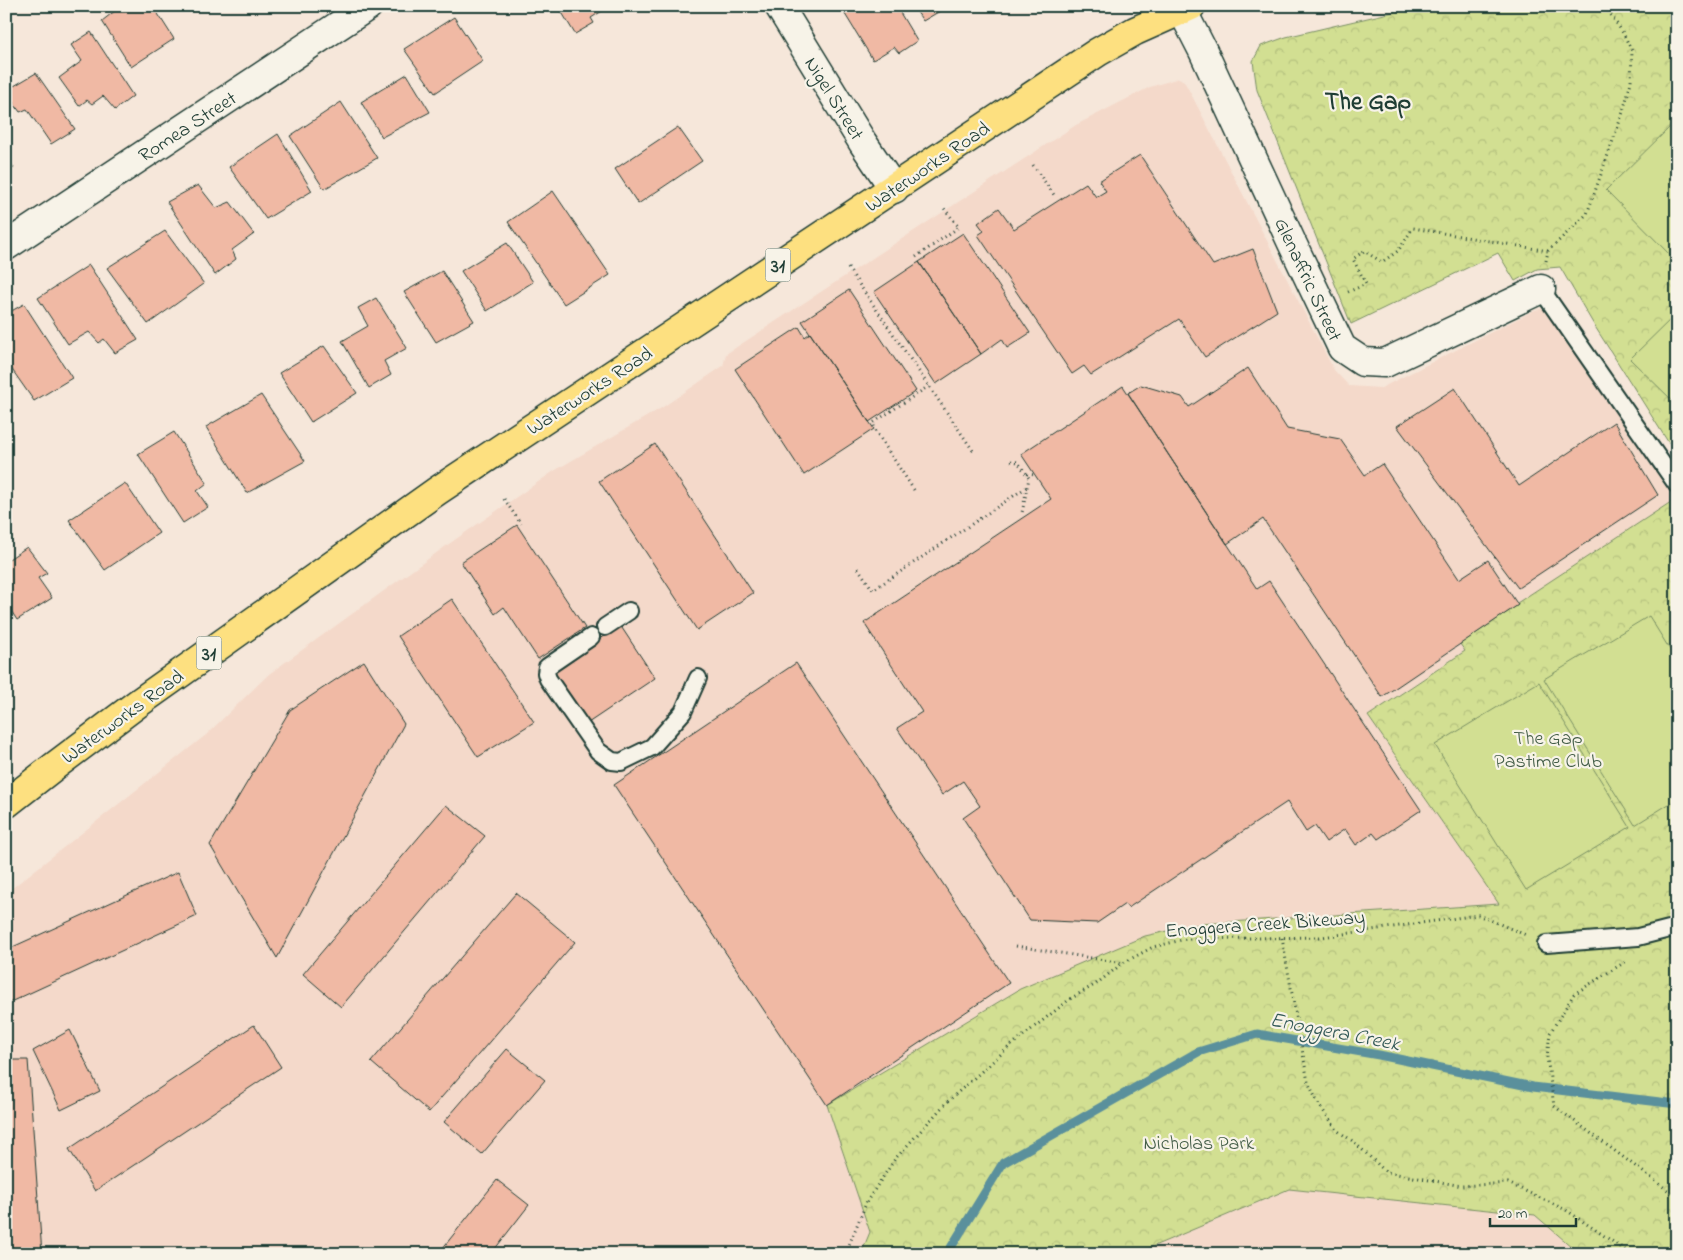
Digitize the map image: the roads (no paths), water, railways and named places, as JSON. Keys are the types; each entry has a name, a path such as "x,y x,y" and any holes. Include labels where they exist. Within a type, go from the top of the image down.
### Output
{"main road":[{"name":"Waterworks Road","path":"6,804 137,704 437,491 1098,52 1135,31 1187,8"}],"street":[{"name":"Romea Street","path":"6,246 368,6"},
{"name":"Nigel Street","path":"779,6 863,144 894,189"},
{"name":"Glenaffric Street","path":"1187,8 1203,50 1342,348 1363,362 1385,363 1541,288"}],"lane":[{"path":"1541,288 1677,486"},
{"path":"605,627 629,611"},
{"path":"591,637 547,667 546,673 548,680 598,751 612,760 621,762 652,747 683,712 698,678"},
{"path":"1546,944 1638,937 1677,927"}],"waterway":[{"name":"Enoggera Creek","path":"947,1254 1003,1163 1198,1052 1257,1034 1379,1055 1533,1087 1677,1104"}],"district":[{"name":"The Gap","path":"1368,100"}],"park label":[{"name":"The Gap Pastime Club","path":"1548,748"},
{"name":"Nicholas Park","path":"1199,1142"}]}
